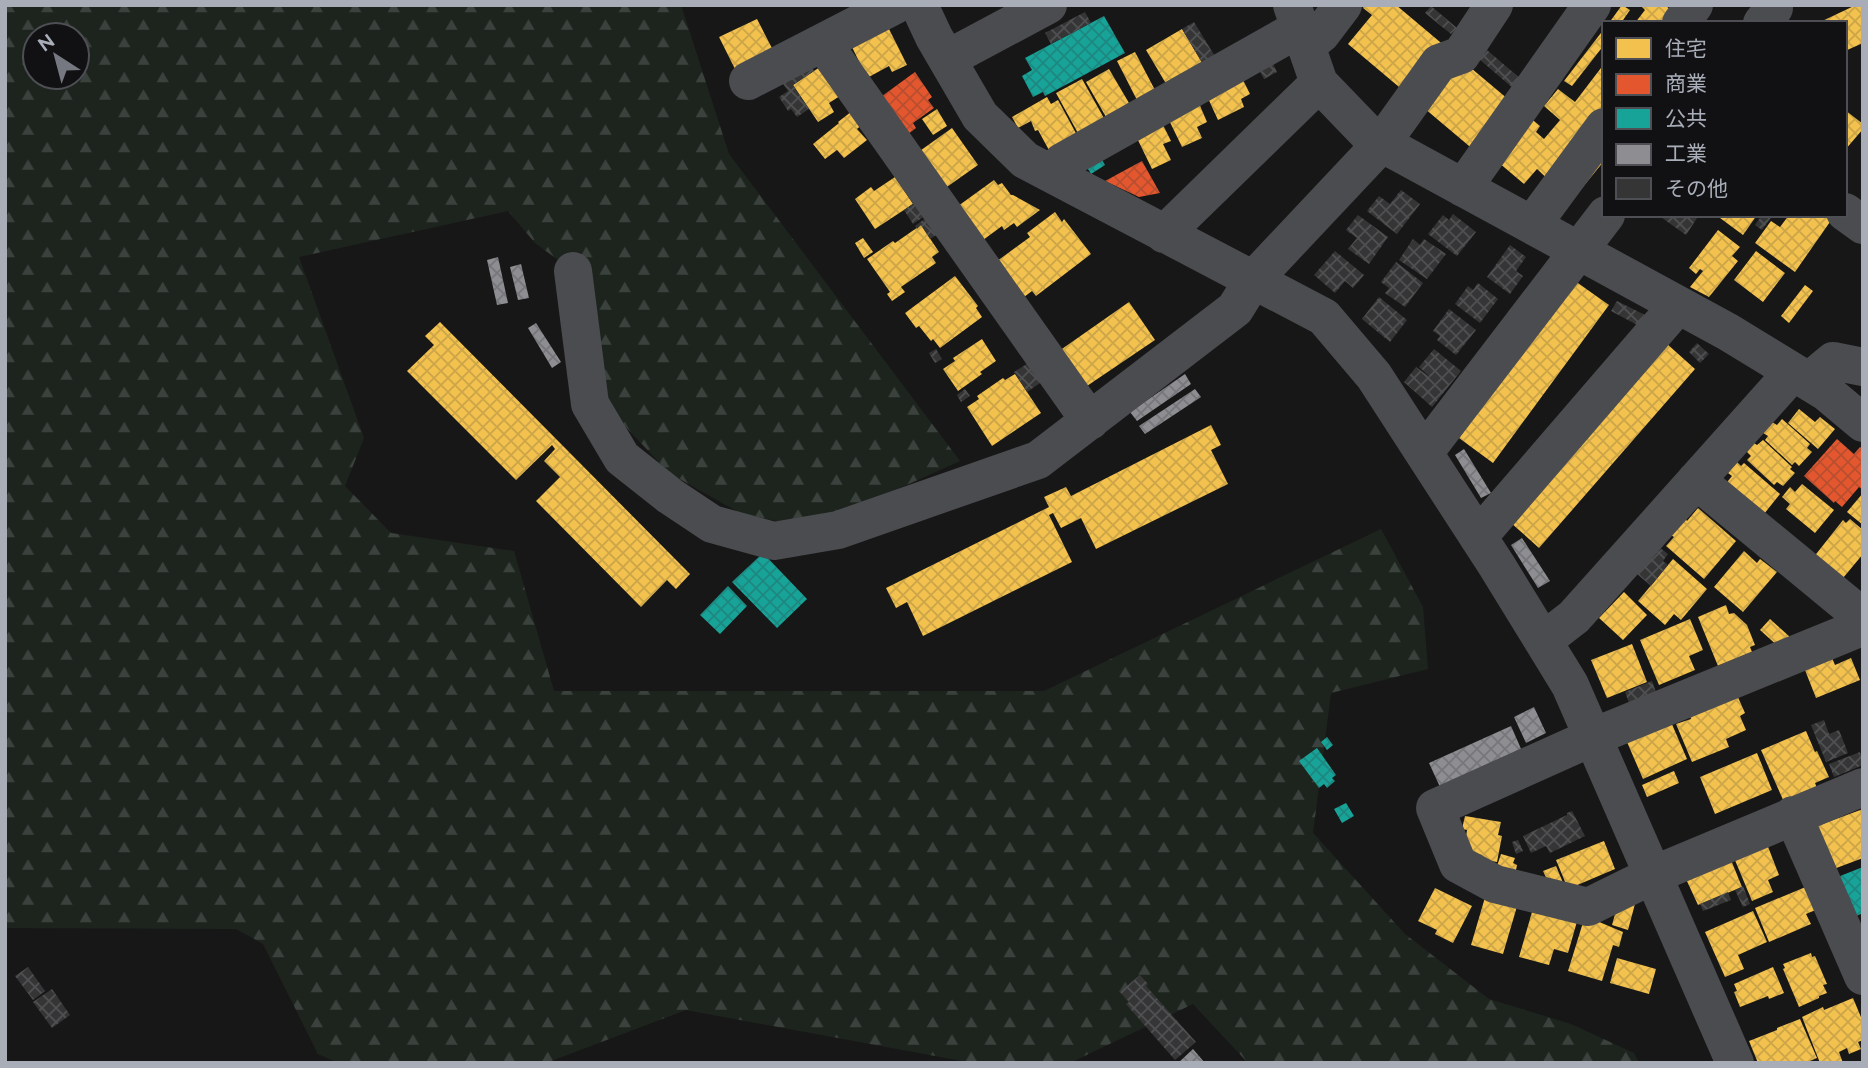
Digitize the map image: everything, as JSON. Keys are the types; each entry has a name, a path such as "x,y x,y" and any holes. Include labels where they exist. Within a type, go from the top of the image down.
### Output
{"street":[{"path":"748,81 895,5"},
{"path":"919,5 934,37 980,116 1025,160 1324,317 1374,376 1570,685 1735,1063"},
{"path":"947,59 1048,5"},
{"path":"1056,176 1062,162 1299,26 1321,34 1343,5"},
{"path":"573,271 590,404 622,458 670,496 712,524 774,541 838,530 1038,460 1235,309 1253,281 1381,144 1440,63 1461,55 1494,5"},
{"path":"1463,188 1592,5"},
{"path":"1682,21 1693,5"},
{"path":"1299,26 1319,83 1372,138 1728,332 1826,392 1863,423"},
{"path":"823,43 1090,421"},
{"path":"1164,234 1319,83"},
{"path":"1531,225 1602,130"},
{"path":"1847,213 1863,225"},
{"path":"1424,453 1604,217"},
{"path":"1478,537 1678,305"},
{"path":"1544,641 1574,617 1696,480 1801,377 1833,361 1863,367"},
{"path":"1696,480 1848,605 1862,628 1593,737 1435,808 1458,864 1495,884 1588,907 1653,875 1863,787"},
{"path":"1793,816 1863,976"}],"green space":[{"path":"5,5 681,5 729,154 960,461 862,505 799,526 740,513 669,473 611,411 573,271 535,243 508,211 299,257 364,438 345,486 391,533 514,551 554,691 1044,691 1381,529 1423,607 1428,669 1331,693 1313,833 1405,934 1489,999 1571,1024 1634,1053 1639,1063 1248,1063 1193,1004 1070,1063 973,1063 686,1010 546,1063 338,1063 318,1054 263,944 236,929 5,928"}],"building: 住宅":[{"path":"1365,5 1396,5 1540,126 1536,132 1544,139 1560,120 1544,106 1558,89 1575,102 1602,67 1602,163 1582,188 1553,184 1537,169 1524,184 1498,162 1494,167 1348,44 1372,15 1363,8"},
{"path":"1622,5 1630,10 1622,21 1610,21"},
{"path":"1640,5 1665,5 1684,21 1637,21 1645,10"},
{"path":"1856,5 1863,5 1863,43 1847,50 1847,21 1822,21"},
{"path":"757,19 775,54 737,73 719,37"},
{"path":"888,27 907,65 892,72 889,66 867,78 851,45"},
{"path":"1182,29 1204,66 1168,87 1146,50"},
{"path":"1602,32 1602,48 1572,86 1564,81"},
{"path":"1135,52 1156,92 1138,102 1117,61"},
{"path":"823,65 843,94 829,103 834,112 818,122 793,85"},
{"path":"1109,69 1129,103 1106,117 1086,82"},
{"path":"1241,76 1250,94 1241,99 1244,107 1218,120 1206,94"},
{"path":"1082,79 1105,120 1079,135 1056,93"},
{"path":"1047,97 1051,104 1058,100 1078,137 1050,152 1031,121 1018,128 1012,117"},
{"path":"1198,101 1207,122 1197,127 1202,138 1182,147 1167,116"},
{"path":"856,108 866,121 857,129 867,140 844,158 837,150 825,159 813,144"},
{"path":"937,109 947,126 933,135 922,119"},
{"path":"1847,112 1863,124 1863,129 1847,148"},
{"path":"1161,121 1171,141 1163,144 1171,160 1152,169 1135,134"},
{"path":"952,128 978,165 944,189 917,153"},
{"path":"895,177 913,204 875,229 855,199 871,187 874,191"},
{"path":"994,180 998,185 1002,183 1011,195 1040,210 1017,227 1014,223 1004,230 1002,226 979,243 954,209"},
{"path":"1055,212 1062,222 1064,219 1091,254 1036,296 1032,291 1020,300 993,264 1030,237 1027,233"},
{"path":"1719,217 1756,217 1743,235"},
{"path":"1788,217 1832,219 1795,272 1755,243 1771,221 1780,227"},
{"path":"921,225 939,252 932,257 936,263 901,287 905,292 892,301 887,294 890,292 867,259"},
{"path":"1718,230 1740,247 1732,256 1738,261 1709,297 1690,287 1703,271 1700,269 1696,274 1689,268"},
{"path":"863,238 873,252 864,258 855,243"},
{"path":"1756,251 1785,273 1763,302 1734,280"},
{"path":"955,276 978,306 976,308 982,317 940,348 919,326 916,328 905,313"},
{"path":"1575,281 1609,305 1493,463 1459,438"},
{"path":"1805,285 1813,291 1789,323 1781,316"},
{"path":"1129,302 1155,340 1084,388 1059,351"},
{"path":"440,322 690,574 676,589 667,580 641,607 536,501 560,477 544,461 555,449 552,445 516,480 407,371 434,345 425,336"},
{"path":"982,339 996,361 958,391 943,369 955,361 953,358"},
{"path":"1666,343 1695,369 1539,548 1510,522"},
{"path":"1015,374 1041,413 992,446 967,407 979,399 977,396 1003,378 1005,380"},
{"path":"1799,409 1815,422 1820,417 1835,429 1818,449 1788,423"},
{"path":"1782,419 1810,444 1807,448 1812,452 1799,466 1795,462 1792,465 1765,440 1768,436 1763,433 1772,422 1777,425"},
{"path":"1211,425 1221,445 1211,450 1228,484 1096,549 1081,518 1061,528 1053,513 1049,515 1072,562 923,636 907,602 896,608 886,588 1049,507 1044,497 1066,487 1071,496"},
{"path":"1763,440 1795,473 1783,486 1777,482 1774,485 1747,460 1751,456 1747,452 1754,443 1757,445"},
{"path":"1737,462 1741,466 1744,463 1780,494 1760,519 1724,486 1732,476 1728,473"},
{"path":"1802,484 1834,510 1815,533 1786,509 1790,504 1782,497 1790,487 1795,492"},
{"path":"1863,493 1863,525 1847,512"},
{"path":"1698,508 1736,541 1704,579 1666,546 1685,518 1687,521"},
{"path":"1850,519 1863,530 1863,554 1843,578 1813,558 1843,520 1846,523"},
{"path":"1744,551 1757,563 1760,559 1777,572 1743,612 1714,587"},
{"path":"1673,559 1707,589 1681,620 1674,614 1665,625 1638,601"},
{"path":"1624,592 1647,615 1623,640 1599,618"},
{"path":"1726,605 1729,614 1734,613 1747,625 1755,645 1750,647 1752,652 1718,666 1698,617"},
{"path":"1690,619 1703,650 1689,656 1695,670 1659,685 1640,640"},
{"path":"1770,619 1790,637 1780,648 1760,630"},
{"path":"1632,644 1647,682 1607,698 1591,660"},
{"path":"1830,653 1835,665 1851,658 1860,680 1816,698 1803,665"},
{"path":"1737,695 1745,713 1740,716 1746,730 1726,739 1729,747 1692,762 1676,724 1691,719 1690,715"},
{"path":"1671,722 1687,759 1643,779 1627,742"},
{"path":"1806,731 1829,777 1815,783 1817,788 1784,802 1761,750"},
{"path":"1757,753 1772,790 1715,814 1700,777"},
{"path":"1674,771 1679,783 1647,797 1642,785"},
{"path":"1863,809 1863,858 1831,870 1817,826"},
{"path":"1465,816 1501,822 1498,835 1502,836 1497,862 1481,859 1482,855 1464,851 1467,830 1462,829"},
{"path":"1765,839 1779,875 1768,880 1773,892 1752,901 1732,853"},
{"path":"1604,841 1615,869 1568,889 1556,860"},
{"path":"1501,854 1515,858 1515,875 1496,869"},
{"path":"1731,860 1742,887 1698,905 1686,879"},
{"path":"1556,866 1564,885 1549,884 1543,871"},
{"path":"1808,886 1818,909 1806,914 1811,924 1769,942 1755,908"},
{"path":"1435,888 1472,906 1453,943 1435,934 1437,930 1418,921"},
{"path":"1486,894 1518,903 1503,954 1471,945"},
{"path":"1619,900 1635,904 1628,930 1612,925"},
{"path":"1534,905 1578,918 1568,953 1554,949 1549,965 1519,957"},
{"path":"1753,911 1767,942 1738,955 1744,969 1725,977 1705,932"},
{"path":"1585,916 1623,932 1619,947 1613,945 1602,981 1568,971"},
{"path":"1811,953 1812,957 1815,956 1827,984 1823,985 1827,993 1799,1007 1783,964"},
{"path":"1617,958 1656,969 1649,994 1610,983"},
{"path":"1773,967 1784,993 1740,1007 1734,984"},
{"path":"1853,998 1863,1022 1863,1040 1858,1042 1861,1049 1849,1054 1847,1048 1839,1052 1843,1063 1820,1063 1802,1017"},
{"path":"1800,1019 1817,1058 1805,1063 1758,1063 1749,1041"}],"building: 商業":[{"path":"915,72 932,97 928,100 934,108 913,123 916,128 908,134 878,99"},
{"path":"1142,161 1160,193 1139,197 1105,181"},
{"path":"1837,439 1854,454 1860,447 1863,449 1863,490 1859,487 1842,507 1804,476"}],"building: 公共":[{"path":"1104,16 1125,53 1045,96 1043,92 1033,97 1022,76 1032,70 1025,58"},
{"path":"1097,152 1105,165 1091,174 1083,161"},
{"path":"763,553 807,599 777,628 732,582"},
{"path":"728,586 747,606 720,634 700,615"},
{"path":"1327,737 1333,745 1327,750 1321,742"},
{"path":"1317,748 1336,775 1332,778 1335,781 1327,788 1324,784 1319,788 1299,761"},
{"path":"1346,803 1354,816 1342,823 1334,809"},
{"path":"1863,867 1863,913 1852,918 1835,878"}],"building: 工業":[{"path":"498,257 508,303 497,305 487,260"},
{"path":"521,264 529,298 518,300 510,267"},
{"path":"536,323 561,362 552,368 528,328"},
{"path":"1185,374 1191,384 1137,421 1130,412"},
{"path":"1195,389 1201,397 1145,434 1139,426"},
{"path":"1464,449 1491,493 1481,498 1455,455"},
{"path":"1522,538 1550,581 1538,588 1511,545"},
{"path":"1534,707 1546,733 1526,743 1514,717"},
{"path":"1511,726 1522,751 1440,787 1429,763"},
{"path":"1193,1049 1205,1063 1178,1063"}],"building: その他":[{"path":"1431,6 1457,28 1451,34 1425,13"},
{"path":"1085,12 1091,23 1051,44 1045,33"},
{"path":"1194,22 1216,58 1204,66 1182,29"},
{"path":"1473,38 1522,80 1514,89 1465,47"},
{"path":"809,62 814,71 793,85 809,109 797,117 791,109 788,111 779,97 788,91 781,81"},
{"path":"1273,64 1277,72 1264,79 1260,72"},
{"path":"1401,190 1420,204 1397,234 1367,211 1379,196 1390,204"},
{"path":"921,198 931,212 913,224 904,210"},
{"path":"931,214 943,231 930,239 921,225 917,229 915,226"},
{"path":"1453,214 1476,232 1457,256 1428,234 1443,215 1449,220"},
{"path":"1358,215 1388,237 1369,264 1348,249 1357,238 1346,230"},
{"path":"1661,217 1698,217 1686,235"},
{"path":"1761,217 1772,217 1762,230 1755,225"},
{"path":"1413,239 1420,245 1424,239 1446,254 1427,279 1399,260"},
{"path":"1510,245 1526,257 1516,271 1523,276 1510,294 1487,277"},
{"path":"1335,251 1364,275 1353,288 1345,281 1335,293 1314,275"},
{"path":"1396,262 1423,283 1405,307 1385,293 1389,288 1381,282"},
{"path":"1478,283 1498,299 1480,323 1455,304 1468,286 1473,290"},
{"path":"1379,297 1407,320 1390,342 1362,319"},
{"path":"1617,301 1647,316 1641,327 1611,311"},
{"path":"1449,309 1476,330 1456,355 1437,340 1440,336 1433,331"},
{"path":"1697,343 1709,354 1700,363 1689,352"},
{"path":"936,349 942,359 935,363 929,353"},
{"path":"1434,349 1461,371 1432,407 1404,382 1416,367 1431,378 1419,367"},
{"path":"1033,360 1046,379 1027,392 1014,372"},
{"path":"965,389 970,396 961,402 957,395"},
{"path":"1659,547 1668,554 1663,561 1668,565 1651,586 1636,573"},
{"path":"1652,681 1658,698 1629,703 1625,692"},
{"path":"1824,720 1829,734 1839,730 1848,753 1826,762 1811,725"},
{"path":"1860,752 1863,765 1834,777 1829,764"},
{"path":"1572,811 1585,836 1550,853 1546,846 1531,853 1523,836"},
{"path":"1518,840 1523,851 1516,854 1512,842"},
{"path":"1743,886 1750,904 1743,907 1735,890"},
{"path":"1728,892 1731,900 1703,911 1700,904"},
{"path":"28,967 45,991 33,1000 15,976"},
{"path":"1140,975 1148,984 1146,986 1196,1042 1175,1060 1126,1004 1129,1002 1120,992"},
{"path":"52,989 70,1015 52,1028 33,1002"}]}
